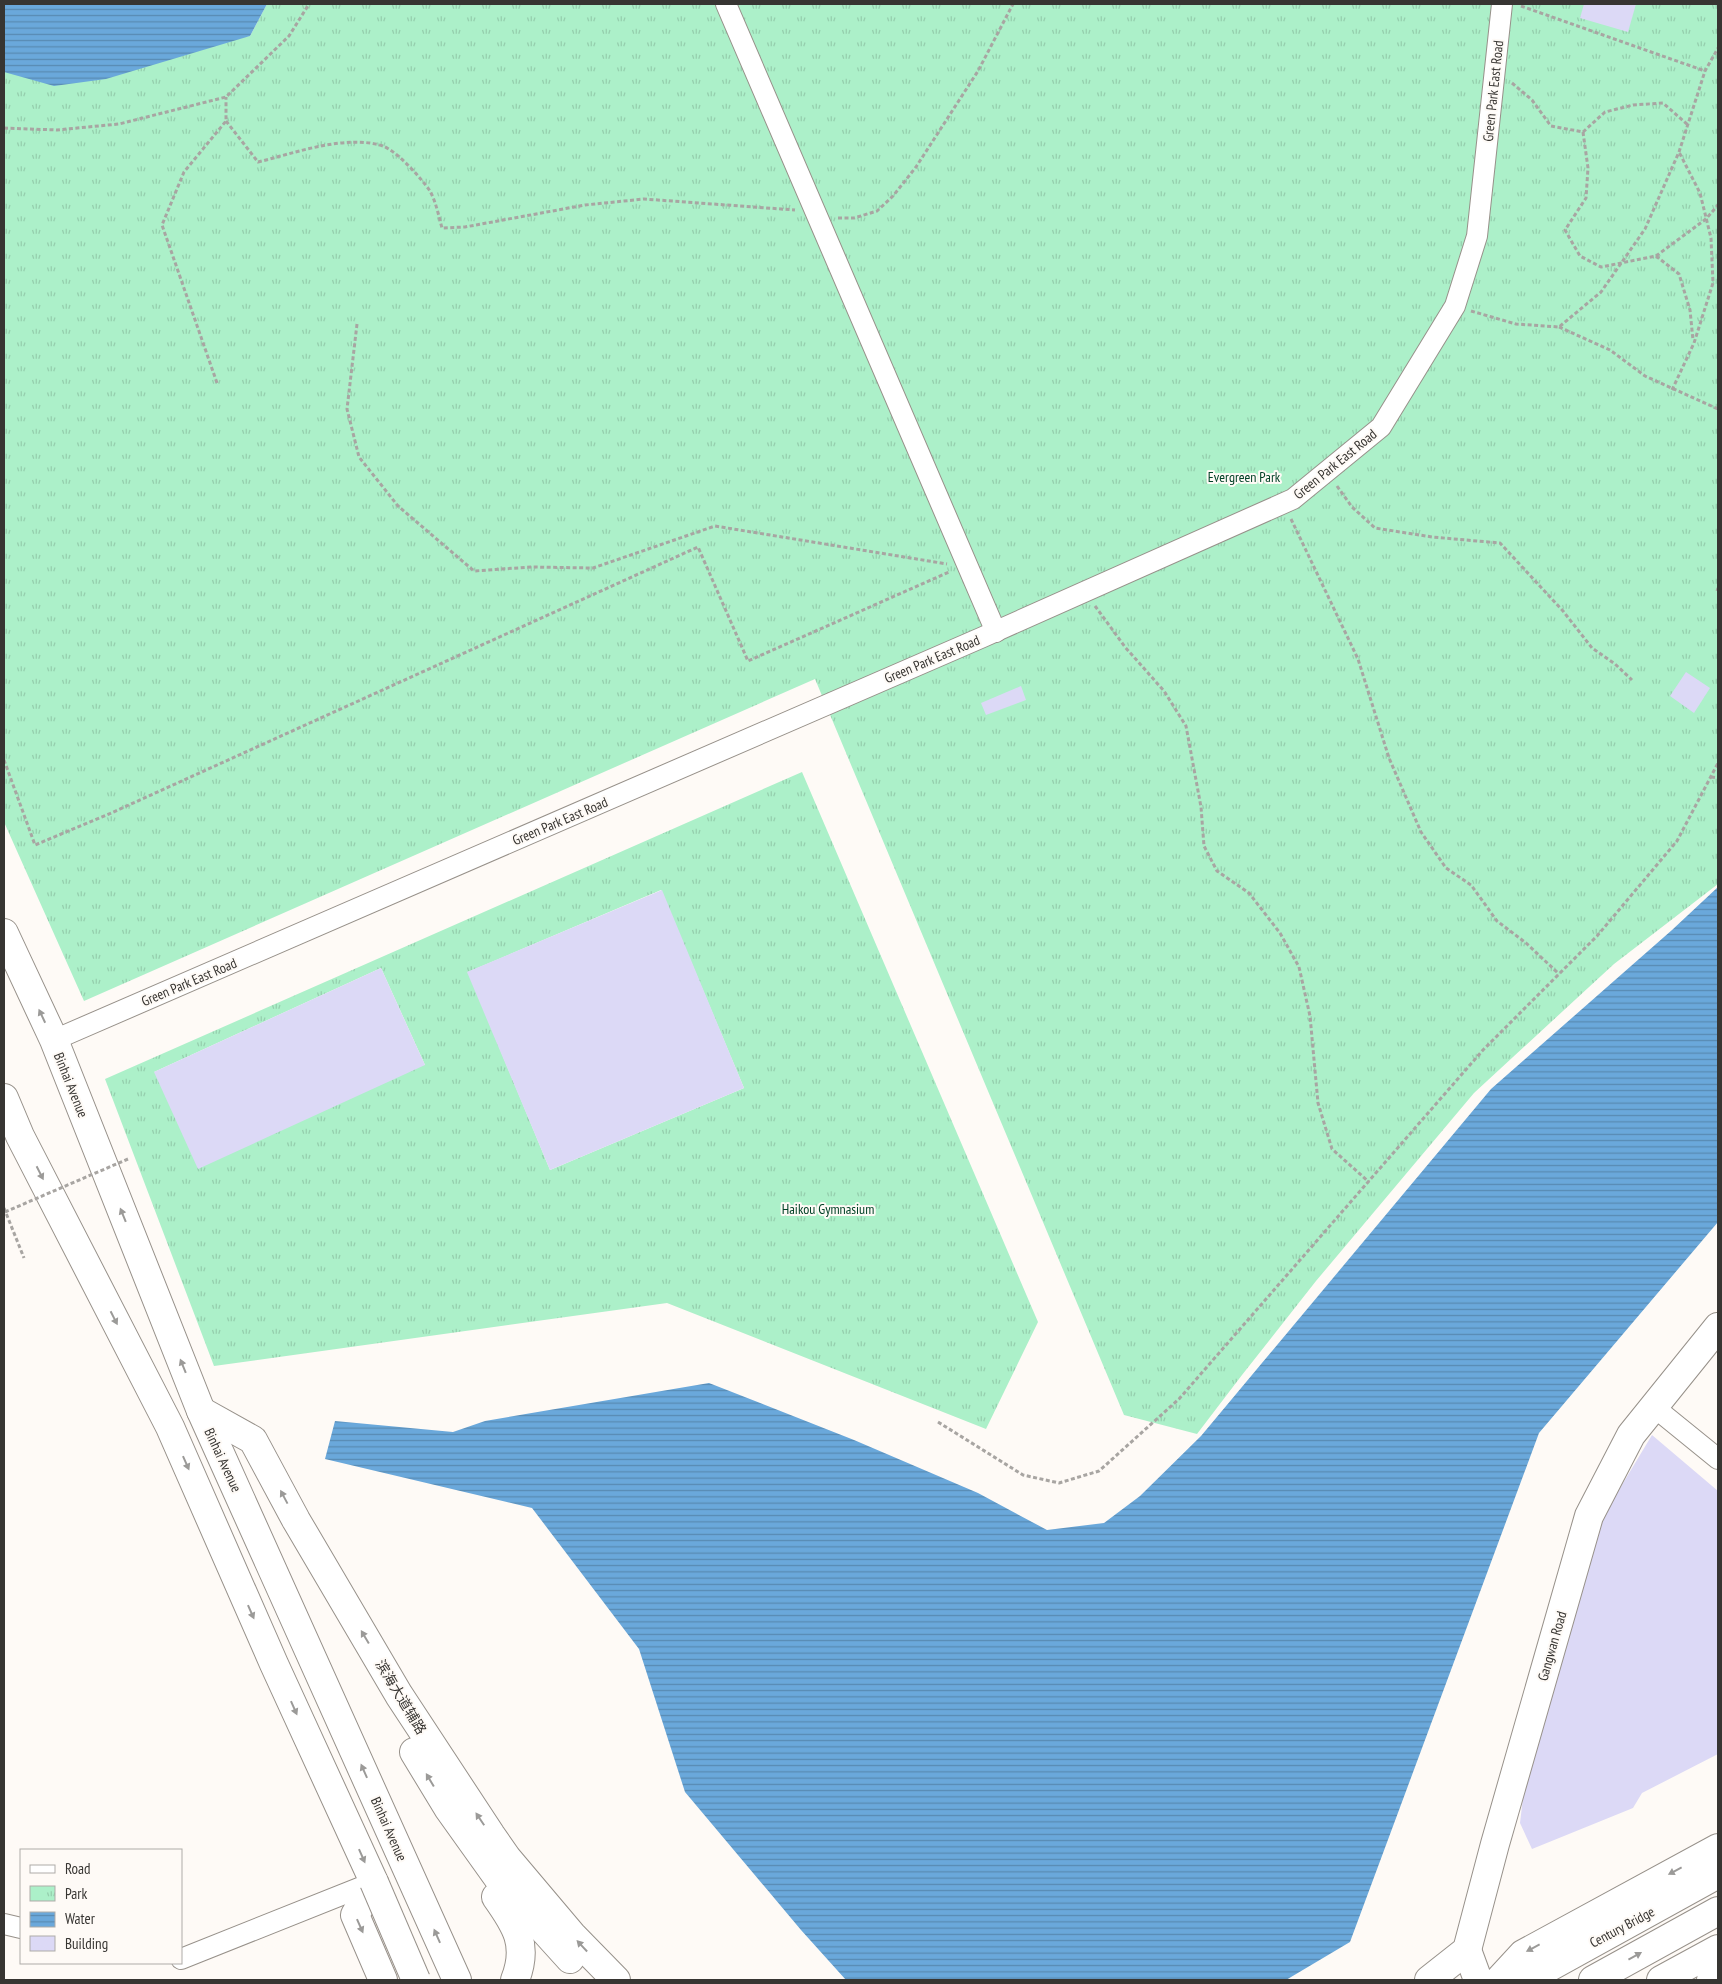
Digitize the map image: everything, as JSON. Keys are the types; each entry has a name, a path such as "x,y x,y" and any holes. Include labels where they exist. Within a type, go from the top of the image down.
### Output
{"main road":[{"name":"Binhai Avenue","path":"4,933 54,1040 201,1411 457,1980"},
{"path":"4,1098 12,1133 170,1427 274,1664 418,1980"},
{"name":"Gangwan Road","path":"1467,1950 1495,1844 1589,1516 1631,1435 1718,1328"},
{"path":"201,1411 245,1459 273,1516 310,1580 448,1808 503,1885 544,1932 592,1980"},
{"name":"滨海大道辅路","path":"201,1411 254,1440 296,1520 394,1686 490,1835 572,1935 616,1980"},
{"path":"448,1808 459,1841 509,1915 520,1939 520,1959 516,1980"},
{"path":"1499,1980 1523,1954 1718,1848"},
{"name":"Century Bridge","path":"1526,1980 1718,1874"},
{"path":"374,1882 355,1915 380,1973 418,1980"},
{"path":"1593,1980 1718,1910"},
{"path":"1429,1980 1467,1950 1478,1980"},
{"path":"1661,1980 1718,1950"},
{"path":"1711,1980 1718,1976"}],"street":[{"path":"726,4 996,632"},
{"name":"Green Park East Road","path":"54,1040 996,632 1292,499 1380,427 1455,306 1477,236 1502,4"},
{"path":"1654,1406 1718,1459"},
{"path":"182,1959 374,1882"},
{"path":"4,1924 20,1928"}],"path":[{"path":"4,128 57,130 119,124 226,97 289,36 308,4"},
{"path":"226,97 226,121 258,162 322,146 361,142 385,147 407,164 430,192 442,228 465,227 585,205 644,199 810,211 832,218 854,218 877,211 893,196 916,167 978,71 1013,4"},
{"path":"1514,4 1706,71"},
{"path":"1559,327 1601,292 1645,229 1679,152 1706,71 1718,48"},
{"path":"1495,68 1532,100 1551,126 1583,132"},
{"path":"1583,132 1605,112 1633,105 1663,103 1688,125"},
{"path":"217,384 162,225 184,172 226,121"},
{"path":"1583,132 1588,168 1586,198 1565,230 1580,256 1601,267 1656,256 1706,219 1718,205"},
{"path":"1672,390 1694,343 1713,283 1711,238 1700,192 1679,152"},
{"path":"1656,256 1679,274 1690,310 1694,343"},
{"path":"1455,306 1516,324 1559,327 1610,350 1645,376 1672,390 1718,409"},
{"path":"356,324 347,409 359,457 398,506 474,571 531,567 593,568 714,526 952,565"},
{"path":"1326,471 1352,507 1375,528 1432,537 1500,543 1563,611 1592,648 1615,664 1632,680"},
{"path":"1283,503 1358,659 1389,758 1421,832 1446,868 1471,885 1497,921 1526,943 1559,974"},
{"path":"4,760 35,845 118,810 698,547 748,661 952,570"},
{"path":"1084,592 1125,647 1164,691 1186,726 1201,808 1204,846 1217,872 1249,893 1280,933 1299,966 1310,1016 1318,1103 1332,1148 1369,1182"},
{"path":"938,1422 1023,1475 1059,1482 1099,1471 1179,1399 1483,1050 1597,936 1677,841 1718,763"},
{"path":"1710,777 1718,778"},
{"path":"24,1258 5,1210 128,1160"}],"green space":[{"name":"Evergreen Park","path":"267,4 1718,4 1718,884 1614,964 1474,1093 1316,1281 1197,1434 1124,1415 815,679 84,1001 4,822 4,67 250,36"},
{"name":"Haikou Gymnasium","path":"802,772 1038,1322 986,1429 667,1303 214,1366 105,1079","holes":["661,890 744,1088 550,1170 468,972","381,968 425,1065 154,1072"]}],"water":[{"path":"4,4 267,4 250,36 106,79 54,86 4,72"},
{"path":"1718,887 1718,1222 1539,1433 1350,1942 1286,1980 846,1980 801,1930 685,1792 639,1649 532,1508 325,1459 335,1421 453,1432 485,1421 709,1383 854,1440 978,1493 1047,1530 1104,1523 1140,1496 1201,1436 1491,1089 1672,930"}],"building":[{"path":"1584,4 1636,4 1628,32 1580,18"},
{"path":"1686,672 1710,688 1694,713 1670,696"},
{"path":"1021,686 1026,700 986,715 981,703"},
{"path":"662,890 744,1088 550,1170 467,972"},
{"path":"381,968 425,1065 198,1169 154,1072"},
{"path":"1652,1435 1718,1491 1718,1754 1642,1793 1633,1808 1532,1849 1520,1823 1527,1764 1596,1528"}]}
